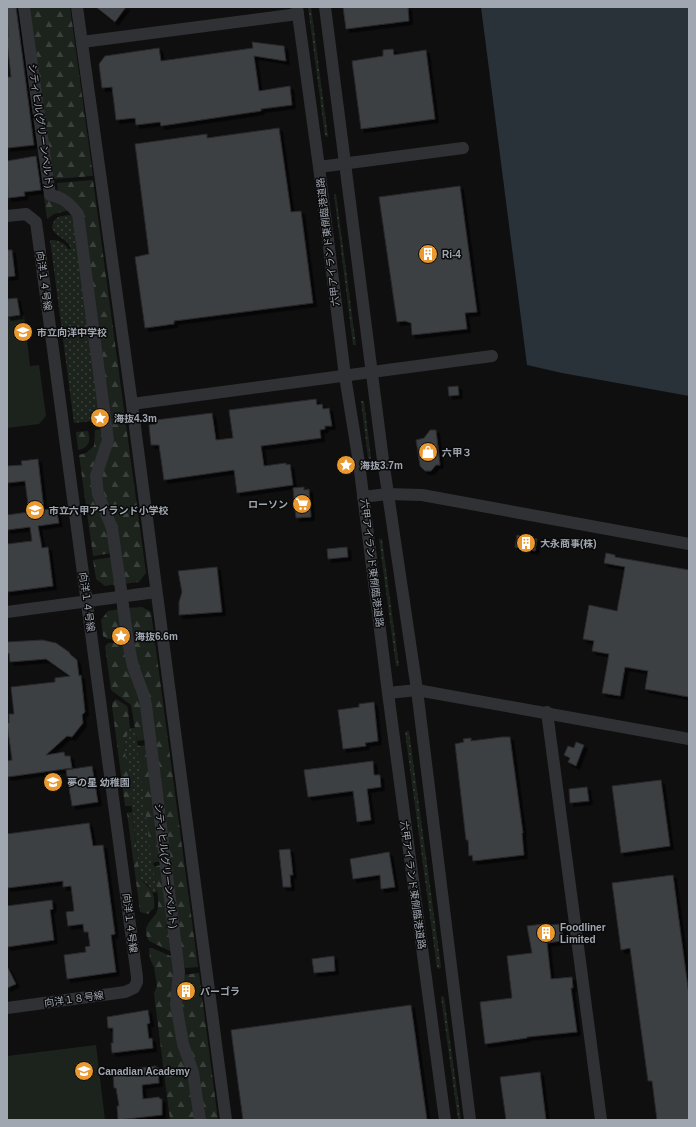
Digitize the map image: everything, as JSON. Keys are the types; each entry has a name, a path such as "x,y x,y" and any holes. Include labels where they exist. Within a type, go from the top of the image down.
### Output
{"street":[{"name":"シティヒル(グリーンベルト)","path":"24,7 50,194 58,196 68,202 78,214 108,440 96,476 98,494 112,528 133,664 146,705 179,972 176,1004 183,1044 193,1072 200,1120"},
{"path":"77,7 132,404 226,1120"},
{"path":"325,7 387,494 417,690 470,1120"},
{"path":"82,42 298,10"},
{"name":"六甲アイランド東側臨港道路","path":"298,10 345,376 363,497 445,1120"},
{"path":"319,167 463,148"},
{"name":"向洋１４号線","path":"7,216 26,214 36,222 118,826 137,982"},
{"path":"132,404 492,356"},
{"path":"363,497 387,494 422,494 689,544"},
{"path":"7,612 156,592"},
{"path":"388,694 417,690 547,712 689,739"},
{"path":"547,712 601,1120"},
{"name":"向洋１８号線","path":"7,1008 125,992 134,988 137,982"}],"green space":[{"path":"27,7 70,7 93,176 54,179"},
{"path":"308,7 311,7 328,137 325,136"},
{"path":"93,180 146,573 139,582 123,584 100,486 109,445 81,217 58,193 57,183"},
{"path":"334,194 336,194 356,345 353,345"},
{"path":"47,195 70,210 54,214 47,219 44,196"},
{"path":"69,215 74,216 103,420 74,423 50,240 56,240 65,245 68,249 71,249 67,242 56,234 52,227 56,219"},
{"path":"24,315 30,366 39,365 46,416 39,424 7,428 7,318"},
{"path":"361,401 364,401 370,459 368,458"},
{"path":"104,429 105,435 95,467 108,524 112,553 93,556 79,455 86,453 94,446 95,430"},
{"path":"88,431 89,441 87,446 78,450 76,432"},
{"path":"379,539 382,539 399,666 396,666"},
{"path":"113,557 117,584 105,586 96,579 93,560"},
{"path":"142,607 151,612 198,967 186,968 183,966 135,656 126,608"},
{"path":"120,609 123,638 107,639 103,636 101,620 108,611"},
{"path":"123,642 140,699 145,740 137,741 131,705 111,690 105,646 108,643"},
{"path":"116,699 127,706 128,710 130,728 124,743 132,806 125,806 112,706 112,703"},
{"path":"130,728 135,728 137,741 157,892 153,893 148,885 140,879 124,743"},
{"path":"409,731 441,967 439,969 437,968 405,732"},
{"path":"146,745 161,861 152,863 137,746"},
{"path":"132,812 140,879 152,891 154,898 154,908 148,914 140,912 127,813"},
{"path":"161,865 172,952 149,941 146,935 147,926 155,915 158,907 153,867"},
{"path":"149,948 173,957 196,1120 170,1120 154,993 157,986 154,967 150,959"},
{"path":"199,973 218,1120 204,1120 192,1055 180,1012 183,975"},
{"path":"442,996 444,997 461,1120 458,1120"},
{"path":"96,1045 105,1120 7,1120 7,1056"}],"shaded area":[{"path":"481,7 689,7 689,396 562,373 527,365"}],"building":[{"path":"7,7 16,7 34,145 7,148 7,77 11,77 7,41"},
{"path":"96,7 126,7 115,22"},
{"path":"343,7 408,7 409,21 346,29"},
{"path":"252,42 284,46 286,61 254,56 259,91 290,86 292,105 161,126 160,122 136,125 135,118 116,120 112,87 102,88 99,64 105,56 159,48 161,61 253,48"},
{"path":"393,49 394,55 426,50 435,119 361,129 352,61 383,56 383,50"},
{"path":"279,128 291,212 301,211 313,303 174,321 174,324 145,328 135,257 149,254 135,144 207,134 207,138"},
{"path":"36,156 41,190 24,192 25,196 8,198 7,161"},
{"name":"Ri-4","path":"460,186 477,312 465,313 467,329 412,335 411,323 405,321 397,322 379,197"},
{"path":"7,250 12,250 15,276 7,277"},
{"path":"17,298 20,315 7,317 7,299"},
{"path":"458,386 459,395 449,396 448,387"},
{"path":"316,399 317,405 322,404 323,409 329,408 332,426 325,426 325,429 320,430 321,438 261,446 264,466 286,463 286,465 290,464 293,485 237,493 234,470 164,480 159,445 151,445 149,425 156,424 156,420 212,413 216,440 233,438 229,410"},
{"name":"六甲３","path":"430,430 436,430 440,465 436,465 431,471 425,471 420,466 416,440 424,438"},
{"path":"38,459 44,510 56,508 59,523 38,526 42,548 48,547 53,586 7,592 7,544 32,541 30,527 7,530 7,515 29,512 25,481 7,483 7,466 22,465 21,461"},
{"name":"ローソン","path":"304,487 304,490 309,489 311,517 296,518 293,488"},
{"name":"大永商事(株)","path":"517,535 537,539 535,551 515,547"},
{"path":"347,547 348,557 328,559 327,549"},
{"path":"606,553 615,555 615,557 689,570 689,697 645,689 648,671 625,667 620,696 602,693 609,654 592,651 594,641 583,639 589,605 617,611 625,567 604,563"},
{"path":"217,567 222,612 179,615 179,602 182,592 178,571"},
{"path":"42,640 56,643 69,652 77,660 79,676 81,675 85,712 82,715 83,723 72,737 67,736 46,755 64,752 65,756 70,756 72,768 7,777 7,761 12,760 7,723 9,723 9,714 14,714 11,687 55,682 55,678 70,676 46,659 10,662 9,653 7,654 7,642"},
{"path":"374,702 378,741 365,743 366,746 343,749 338,710 359,707 359,704"},
{"path":"510,737 523,833 524,855 473,861 472,855 469,856 468,840 466,840 455,744 464,742 463,739 471,738 471,741"},
{"path":"576,742 584,745 576,766 568,762 570,758 564,755 568,746 574,748"},
{"path":"373,761 374,775 380,775 381,787 367,789 371,820 357,822 353,791 308,797 304,770"},
{"path":"92,766 98,802 72,806 66,770"},
{"path":"661,780 670,846 621,853 612,786"},
{"path":"587,787 589,801 570,803 569,789"},
{"path":"89,823 93,846 103,845 115,934 111,935 116,972 67,979 64,955 86,952 85,947 90,946 88,932 84,932 83,924 68,926 66,912 74,911 71,886 63,887 63,881 7,888 7,834"},
{"path":"290,849 293,875 290,875 291,887 283,887 279,850"},
{"path":"389,852 395,887 381,889 380,875 353,879 350,859"},
{"path":"673,875 689,996 689,1120 657,1120 652,1081 648,1081 630,948 621,950 612,883"},
{"path":"52,900 53,909 50,910 54,940 7,947 7,906"},
{"path":"543,924 544,926 559,924 560,929 562,929 563,936 560,936 561,941 547,943 551,979 572,977 573,988 571,988 577,1032 527,1037 485,1044 480,1002 512,998 507,956 532,953 527,926"},
{"path":"334,956 335,971 314,973 312,959"},
{"path":"7,966 16,984 7,988"},
{"path":"411,1005 427,1120 243,1120 231,1030"},
{"path":"148,1010 150,1023 147,1024 149,1039 152,1038 153,1048 112,1053 111,1043 113,1043 113,1028 108,1028 107,1017"},
{"path":"156,1066 156,1068 158,1067 159,1083 142,1085 143,1099 159,1097 162,1099 162,1115 118,1120 117,1106 119,1106 116,1088 114,1088 114,1071"},
{"path":"540,1072 546,1120 506,1120 500,1077"}],"place":[{"name":"Ri-4","path":"428,254"},
{"name":"市立向洋中学校","path":"23,332"},
{"name":"海抜4.3m","path":"100,418"},
{"name":"六甲３","path":"428,452"},
{"name":"海抜3.7m","path":"346,465"},
{"name":"ローソン","path":"302,504"},
{"name":"市立六甲アイランド小学校","path":"35,510"},
{"name":"大永商事(株)","path":"526,543"},
{"name":"海抜6.6m","path":"121,636"},
{"name":"夢の星 幼稚園","path":"53,782"},
{"name":"Foodliner Limited","path":"546,933"},
{"name":"パーゴラ","path":"186,991"},
{"name":"Canadian Academy","path":"84,1071"}]}
